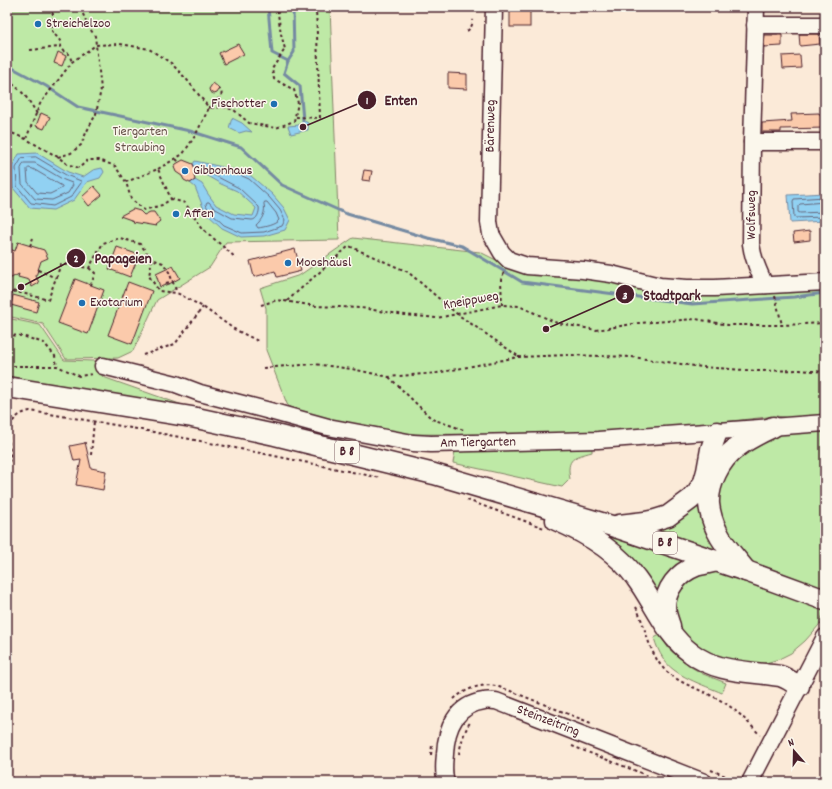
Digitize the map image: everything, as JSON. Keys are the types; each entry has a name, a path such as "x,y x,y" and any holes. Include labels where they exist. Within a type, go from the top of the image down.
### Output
{"main road":[{"name":"B 8","path":"7,387 192,417 276,435 434,474 612,526 746,571 825,600"},
{"path":"746,571 726,547 717,531 711,517 709,505 710,493 716,472 728,454 736,447 756,435 774,427"},
{"path":"717,432 728,454"},
{"path":"612,526 644,522 668,516 691,499 704,482 711,449 717,432"},
{"path":"500,493 577,530 596,541 625,564 635,576 672,634 684,648 692,654 714,666 726,669 782,676 799,686"},
{"path":"672,634 665,609 667,594 672,584 684,572 696,566 717,561"}],"street":[{"name":"Bärenweg","path":"494,7 489,222 491,234 496,244 509,260 527,266 583,270 611,274 660,286 687,288 715,288 825,282"},
{"name":"Wolfsweg","path":"756,7 751,244 757,268 765,285"},
{"path":"756,25 825,25"},
{"path":"752,142 825,142"},
{"name":"Am Tiergarten","path":"103,366 176,384 200,393 328,427 413,443 431,444 598,440 825,423"},
{"path":"750,782 825,638"},
{"name":"Steinzeitring","path":"446,782 444,766 445,746 449,729 458,715 469,706 483,701 496,701 704,782"}],"path":[{"path":"49,7 53,14 52,31 61,42 60,47 63,51 69,54 72,62"},
{"path":"58,157 71,153 81,145 98,108 100,89 95,36 88,26 80,7"},
{"path":"209,108 224,107 234,110 249,123 276,128 294,121 298,103 294,90 274,79 272,69 285,49 277,7"},
{"path":"296,117 320,118 316,7"},
{"path":"467,31 473,24 472,20"},
{"path":"26,140 40,104 72,62 96,45 120,44 149,49 171,63 188,81 209,108"},
{"path":"30,50 60,47"},
{"path":"7,81 22,92 36,114"},
{"path":"126,182 158,169 183,154 195,136 209,108 221,97 221,90 219,89"},
{"path":"7,131 58,157 68,164 79,168 88,160 99,160 115,166 126,182 131,199 144,210 162,205 171,199 185,203 204,230 236,258"},
{"path":"176,159 179,162"},
{"path":"158,169 171,199"},
{"path":"30,246 33,238"},
{"path":"89,268 103,243 120,238 140,244 152,259 163,263 169,272 177,293"},
{"path":"287,302 349,246 408,272 458,314 518,357"},
{"path":"152,259 149,276 158,291 177,293 203,307 234,329 260,342"},
{"path":"7,290 48,300 61,264 89,268 95,273 91,285"},
{"path":"38,270 56,278"},
{"path":"501,280 502,305"},
{"path":"166,283 173,281"},
{"path":"7,298 14,291"},
{"name":"Kneippweg","path":"261,305 277,300 316,306 361,308 405,315 437,318 502,305 519,306 557,323 596,330 639,323 696,319 728,325 825,324"},
{"path":"777,304 782,325"},
{"path":"143,355 175,344 203,307"},
{"path":"7,335 22,336 44,343 54,356 57,366"},
{"path":"263,368 314,364 352,369 389,377 437,373 518,357 568,355 632,357 702,367 758,371 800,370 825,372"},
{"path":"7,366 57,366 80,376 93,374 99,371 103,366"},
{"path":"389,377 432,419 466,430"},
{"path":"7,468 10,459 9,431 17,416 24,412 30,411 214,443 383,478"},
{"path":"91,455 94,421"},
{"path":"462,499 547,529"},
{"path":"634,604 641,616 652,650 664,668 680,681 705,692 732,707 749,722 762,737"},
{"path":"458,760 461,742 467,727 472,720"},
{"path":"572,746 664,782"}],"green space":[{"name":"Tiergarten Straubing","path":"7,7 330,7 339,240 226,242 210,267 157,300 133,351 118,358 66,359 43,324 7,316"},
{"path":"353,238 480,252 512,268 531,272 825,287 825,417 795,419 776,416 652,430 588,435 394,434 293,411 287,404 266,350 266,308 260,288 300,275"},
{"path":"7,318 40,325 64,360 94,361 103,377 191,408 7,379"},
{"path":"825,430 825,590 767,570 752,562 739,552 728,540 715,498 732,459 768,437 781,434"},
{"path":"592,447 592,452 576,457 570,463 570,479 562,487 453,463 455,451"},
{"path":"697,501 723,554 651,530"},
{"path":"597,530 690,561 660,599"},
{"path":"713,569 825,608 819,625 805,641 791,653 779,659 752,665 724,664 680,635 670,605 677,586"},
{"path":"660,635 669,649 691,667 703,674 726,683 722,693 681,675 674,670 660,653 657,646 654,638"}],"water":[{"path":"232,118 242,123 252,132 246,131 239,133 229,128"},
{"path":"303,120 308,123 308,130 291,134 288,126 299,125"},
{"path":"37,153 68,172 83,177 93,170 102,168 104,172 100,178 87,182 74,200 53,210 30,208 13,188 12,167 19,154"},
{"path":"195,161 241,171 251,176 272,194 284,208 290,220 285,230 264,236 241,237 222,228 205,212 195,187 190,183 195,180 202,184 216,205 234,214 253,216 256,208 237,191 221,184 195,169 193,164"},
{"path":"825,193 825,221 790,223 788,195"}],"building":[{"path":"510,7 530,7 530,27 510,27"},
{"path":"799,34 819,34 820,44 800,46"},
{"path":"765,35 782,35 782,46 764,47"},
{"path":"238,44 244,54 224,64 219,53"},
{"path":"58,52 66,56 62,66 54,63"},
{"path":"800,55 801,68 783,69 782,56"},
{"path":"448,73 467,74 467,89 448,88"},
{"path":"213,83 219,90 214,94 210,92 209,89"},
{"path":"41,113 50,117 44,129 36,126"},
{"path":"791,114 825,114 825,128 781,129 781,132 762,132 762,123 792,121"},
{"name":"Gibbonhaus","path":"183,160 193,164 195,169 195,180 190,183 184,180 182,176 176,172 174,167"},
{"path":"364,170 372,171 370,181 362,180"},
{"path":"94,186 102,195 89,206 82,197"},
{"path":"133,209 140,211 144,215 154,212 160,221 155,225 156,226 133,222 134,221 120,216"},
{"path":"810,231 810,240 794,242 793,233"},
{"path":"18,242 44,250 48,258 41,261 36,276 39,283 32,287 29,280 18,277 19,274 7,280 7,256 9,249 15,251"},
{"path":"117,247 139,255 130,277 109,269"},
{"path":"295,249 301,271 277,277 275,271 254,277 250,261"},
{"path":"173,266 180,278 160,287 156,274"},
{"name":"Exotarium","path":"75,279 104,290 88,334 58,323"},
{"path":"128,282 152,291 132,344 108,335"},
{"path":"13,295 39,302 36,312 11,305"},
{"path":"85,442 91,468 106,471 103,490 76,485 81,460 74,461 70,446"}],"waterway":[{"path":"268,7 272,53 288,61"},
{"path":"293,7 294,52 288,61 284,73 300,86 303,120"},
{"path":"7,65 46,86 78,107 190,131 241,147 282,185 347,214 428,238 462,246 522,282 692,304 794,297 825,293"}],"place":[{"name":"Streichelzoo","path":"38,24"},
{"name":"Fischotter","path":"274,104"},
{"name":"Enten","path":"303,127"},
{"name":"Gibbonhaus","path":"185,171"},
{"name":"Affen","path":"176,214"},
{"name":"Mooshäusl","path":"288,263"},
{"name":"Papageien","path":"21,287"},
{"name":"Exotarium","path":"82,303"},
{"name":"Stadtpark","path":"546,329"}]}
